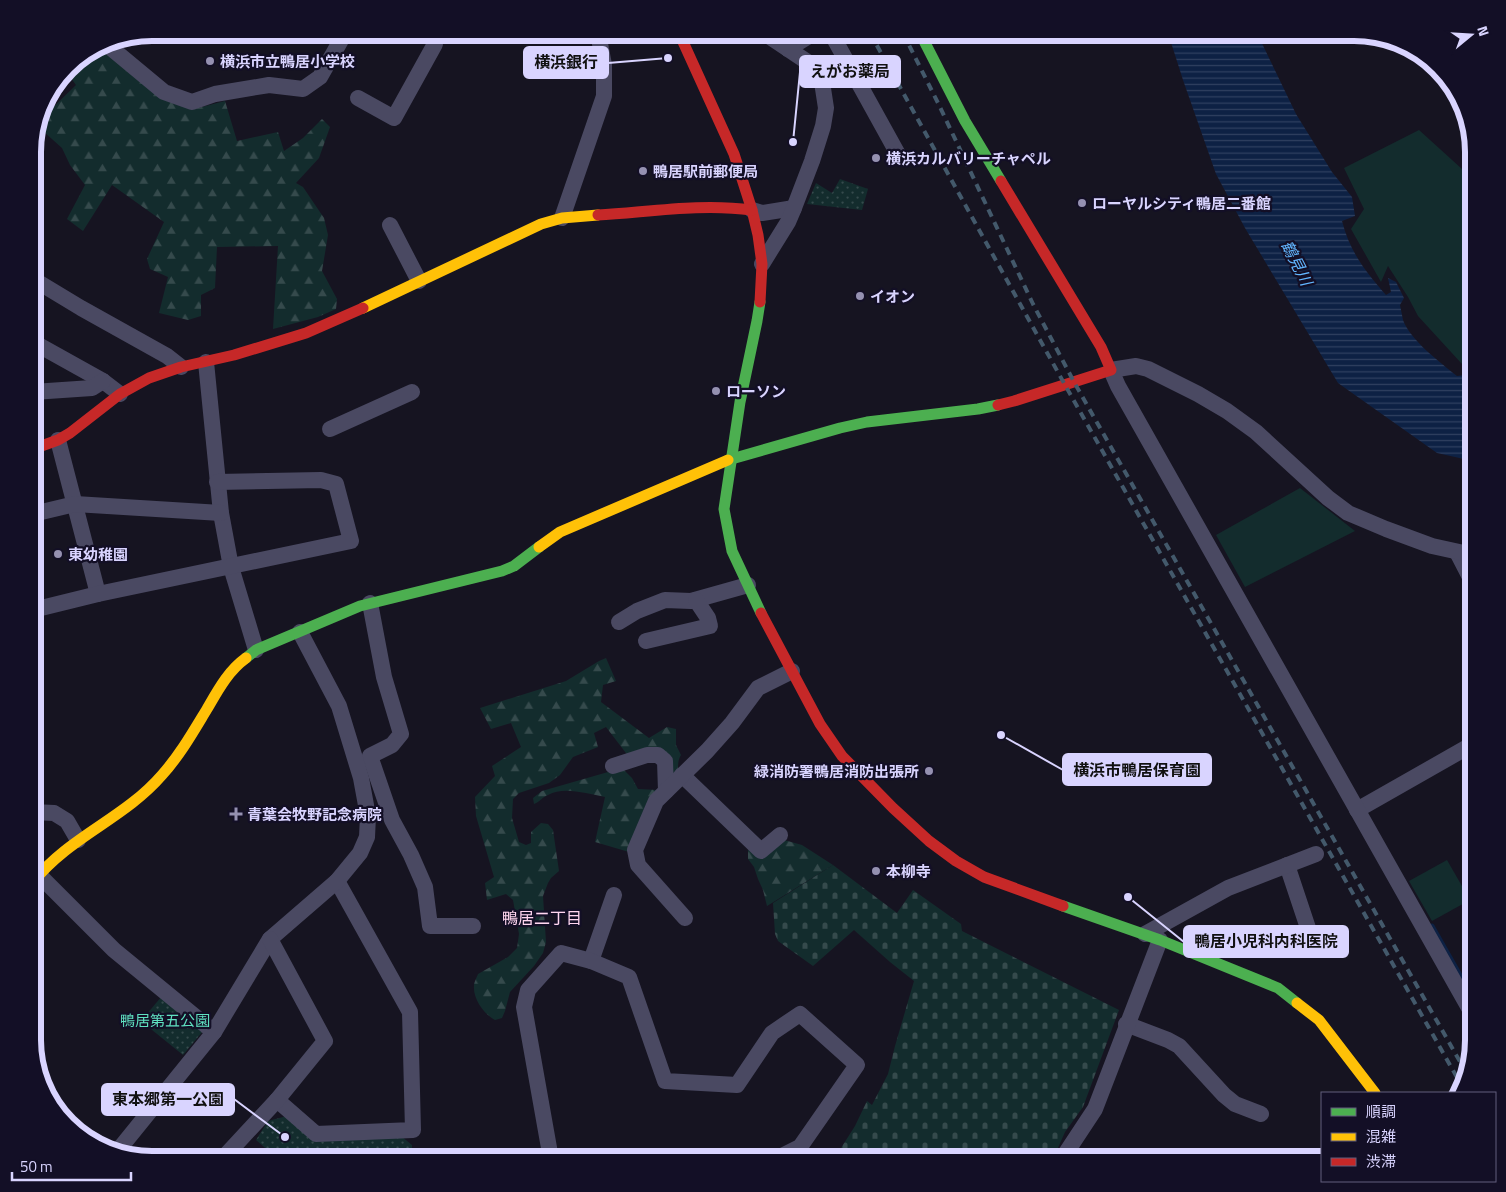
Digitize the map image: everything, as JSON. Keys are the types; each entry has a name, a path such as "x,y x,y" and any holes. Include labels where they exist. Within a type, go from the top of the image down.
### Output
{"street":[{"path":"112,49 164,92 192,102 215,94 269,85 303,89 320,77 340,41"},
{"path":"358,98 394,118 435,44 434,41"},
{"path":"562,218 604,96 604,65 600,41"},
{"path":"683,41 734,154 752,210 762,264 757,321 740,402 724,509 732,551 820,724 842,756 893,808 929,841 956,861 984,877 1011,888 1152,937 1278,988 1319,1020 1374,1092"},
{"path":"762,264 794,208 820,135 826,108 822,82 812,65 777,41"},
{"path":"788,49 800,41"},
{"path":"836,41 899,156"},
{"path":"925,41 966,121 1101,347 1118,386 1362,808 1465,998"},
{"path":"41,445 58,440 70,433 120,394 149,378 181,367 234,355 306,333 541,224 562,218 700,208 729,207 762,213 794,208"},
{"path":"390,225 418,280"},
{"path":"41,284 168,356 181,367"},
{"path":"41,347 102,381 120,394"},
{"path":"206,362 221,512 231,567 256,650"},
{"path":"41,872 54,856 134,801 166,772 227,677 236,665 256,650 370,604 502,571 514,566 560,532 731,459 840,428 868,422 978,409 1014,402 1093,375 1136,366 1148,369 1191,390 1227,411 1256,432 1328,498 1348,513 1432,546 1465,554"},
{"path":"41,391 92,388 102,381"},
{"path":"330,429 412,392"},
{"path":"58,440 98,594"},
{"path":"41,608 98,594 351,541 336,484 322,480 217,482"},
{"path":"41,512 75,504 221,512"},
{"path":"619,622 637,611 665,600 691,601 748,585"},
{"path":"646,642 710,626 708,618 696,600"},
{"path":"370,604 384,677 401,734 392,745 370,756 392,820 426,887 430,926 473,926"},
{"path":"122,1146 214,1032 270,939 338,881 360,853 367,838 368,816 361,778 339,706 300,632"},
{"path":"685,918 638,865 635,850 656,802 707,751 732,723 758,688 792,671"},
{"path":"1362,808 1465,749"},
{"path":"613,766 647,755 658,755 664,761 666,791"},
{"path":"682,775 761,851 780,835"},
{"path":"41,812 54,813 66,821 78,840"},
{"path":"1068,1151 1095,1109 1126,1024 1152,937 1228,888 1316,854"},
{"path":"1287,865 1315,950"},
{"path":"278,1100 316,1134 413,1130 410,1012 338,881"},
{"path":"41,883 114,950 214,1032"},
{"path":"591,961 614,895"},
{"path":"231,1151 278,1100 325,1041 270,939"},
{"path":"549,1151 524,1007 528,990 562,953 591,961 629,977 665,1081 736,1085 772,1033 800,1014 857,1065 800,1148 794,1151"},
{"path":"1126,1024 1179,1046 1235,1104 1261,1114"}],"green space":[{"path":"110,50 194,109 225,101 237,141 278,132 284,151 303,138 322,119 330,127 319,158 296,183 303,187 324,218 328,235 322,271 337,299 336,309 318,317 273,329 278,246 217,247 215,288 201,295 201,316 188,320 159,313 168,277 150,269 147,259 164,222 112,185 83,231 67,219 85,185 70,165 62,148 43,131 50,110 76,85 71,78 74,74 91,60"},
{"path":"1419,130 1465,172 1465,365 1462,364 1418,316 1388,266 1381,282 1351,229 1364,209 1344,168"},
{"path":"840,179 868,189 862,210 807,204 816,183 832,193"},
{"path":"1300,488 1355,531 1245,587 1216,535"},
{"path":"606,658 616,681 603,685 601,702 649,738 667,727 676,729 676,745 681,755 678,761 678,769 672,780 670,762 629,757 606,727 594,733 598,747 573,757 560,775 549,783 519,793 513,799 512,818 519,842 526,845 531,843 531,832 541,823 548,824 553,830 559,871 551,878 543,896 546,942 543,953 534,966 510,992 502,1018 495,1020 483,1010 477,1001 474,983 478,974 508,957 517,948 519,934 513,900 506,894 487,900 485,883 494,877 476,816 475,797 495,776 492,766 521,747 511,723 491,729 480,708 566,681"},
{"path":"622,768 632,778 638,789 658,790 629,852 595,842 605,797 561,791 554,792 534,804 533,798 542,791"},
{"path":"784,840 802,845 833,865 767,906 754,867 748,859 748,850 751,846"},
{"path":"1447,860 1465,891 1465,903 1432,921 1409,881"},
{"path":"833,865 897,913 913,890 961,924 962,931 1119,1010 1083,1107 1065,1132 1057,1151 839,1151 855,1126 867,1101 872,1105 888,1074 914,981 854,930 813,966 778,941 775,934 773,903"},
{"name":"鴨居第五公園","path":"162,996 203,1031 183,1055 141,1021"},
{"path":"287,1116 315,1139 401,1136 412,1145 412,1151 269,1151 256,1140 268,1121"}],"water":[{"name":"鶴見川","path":"1171,41 1261,41 1296,114 1332,172 1352,197 1355,216 1342,221 1349,242 1359,261 1386,295 1391,292 1388,278 1396,282 1404,298 1400,305 1403,320 1412,335 1435,358 1457,376 1465,375 1465,459 1437,453 1338,383 1245,228 1216,174"}],"waterway":[{"path":"1432,926 1465,984"}],"railway":[{"path":"874,41 1065,385 1457,1078"},
{"path":"907,41 1033,304 1074,382 1462,1065"}],"traffic: fast":[{"path":"924,41 965,121 1001,181"},
{"path":"760,302 740,402 724,509 732,551 761,613"},
{"path":"728,460 867,422 998,405"},
{"path":"246,658 256,650 360,606 502,571 514,566 539,547"},
{"path":"1063,906 1160,940 1278,988 1297,1003"}],"traffic: slow":[{"path":"363,308 541,224 562,218 598,215"},
{"path":"539,547 560,532 728,460"},
{"path":"41,873 63,852 131,804 162,775 186,743 224,681 246,658"},
{"path":"1297,1003 1319,1020 1374,1092"}],"traffic: jam":[{"path":"683,41 734,154 752,210 762,264 760,302"},
{"path":"998,405 1111,370 1101,347 1001,181"},
{"path":"598,215 714,207 752,210"},
{"path":"41,446 70,433 120,394 149,378 181,367 234,355 306,333 363,308"},
{"path":"761,613 820,724 842,756 893,808 929,841 956,861 984,877 1063,906"}],"place":[{"name":"横浜銀行","path":"668,58"},
{"name":"横浜市立鴨居小学校","path":"210,61"},
{"name":"えがお薬局","path":"793,142"},
{"name":"横浜カルバリーチャペル","path":"876,158"},
{"name":"鴨居駅前郵便局","path":"643,171"},
{"name":"ローヤルシティ鴨居二番館","path":"1082,203"},
{"name":"イオン","path":"860,296"},
{"name":"ローソン","path":"716,391"},
{"name":"東幼稚園","path":"58,554"},
{"name":"横浜市鴨居保育園","path":"1001,735"},
{"name":"緑消防署鴨居消防出張所","path":"929,771"},
{"name":"青葉会牧野記念病院","path":"236,814"},
{"name":"本柳寺","path":"876,871"},
{"name":"鴨居小児科内科医院","path":"1128,897"},
{"name":"東本郷第一公園","path":"285,1137"}],"district":[{"name":"鴨居二丁目","path":"542,918"}]}
